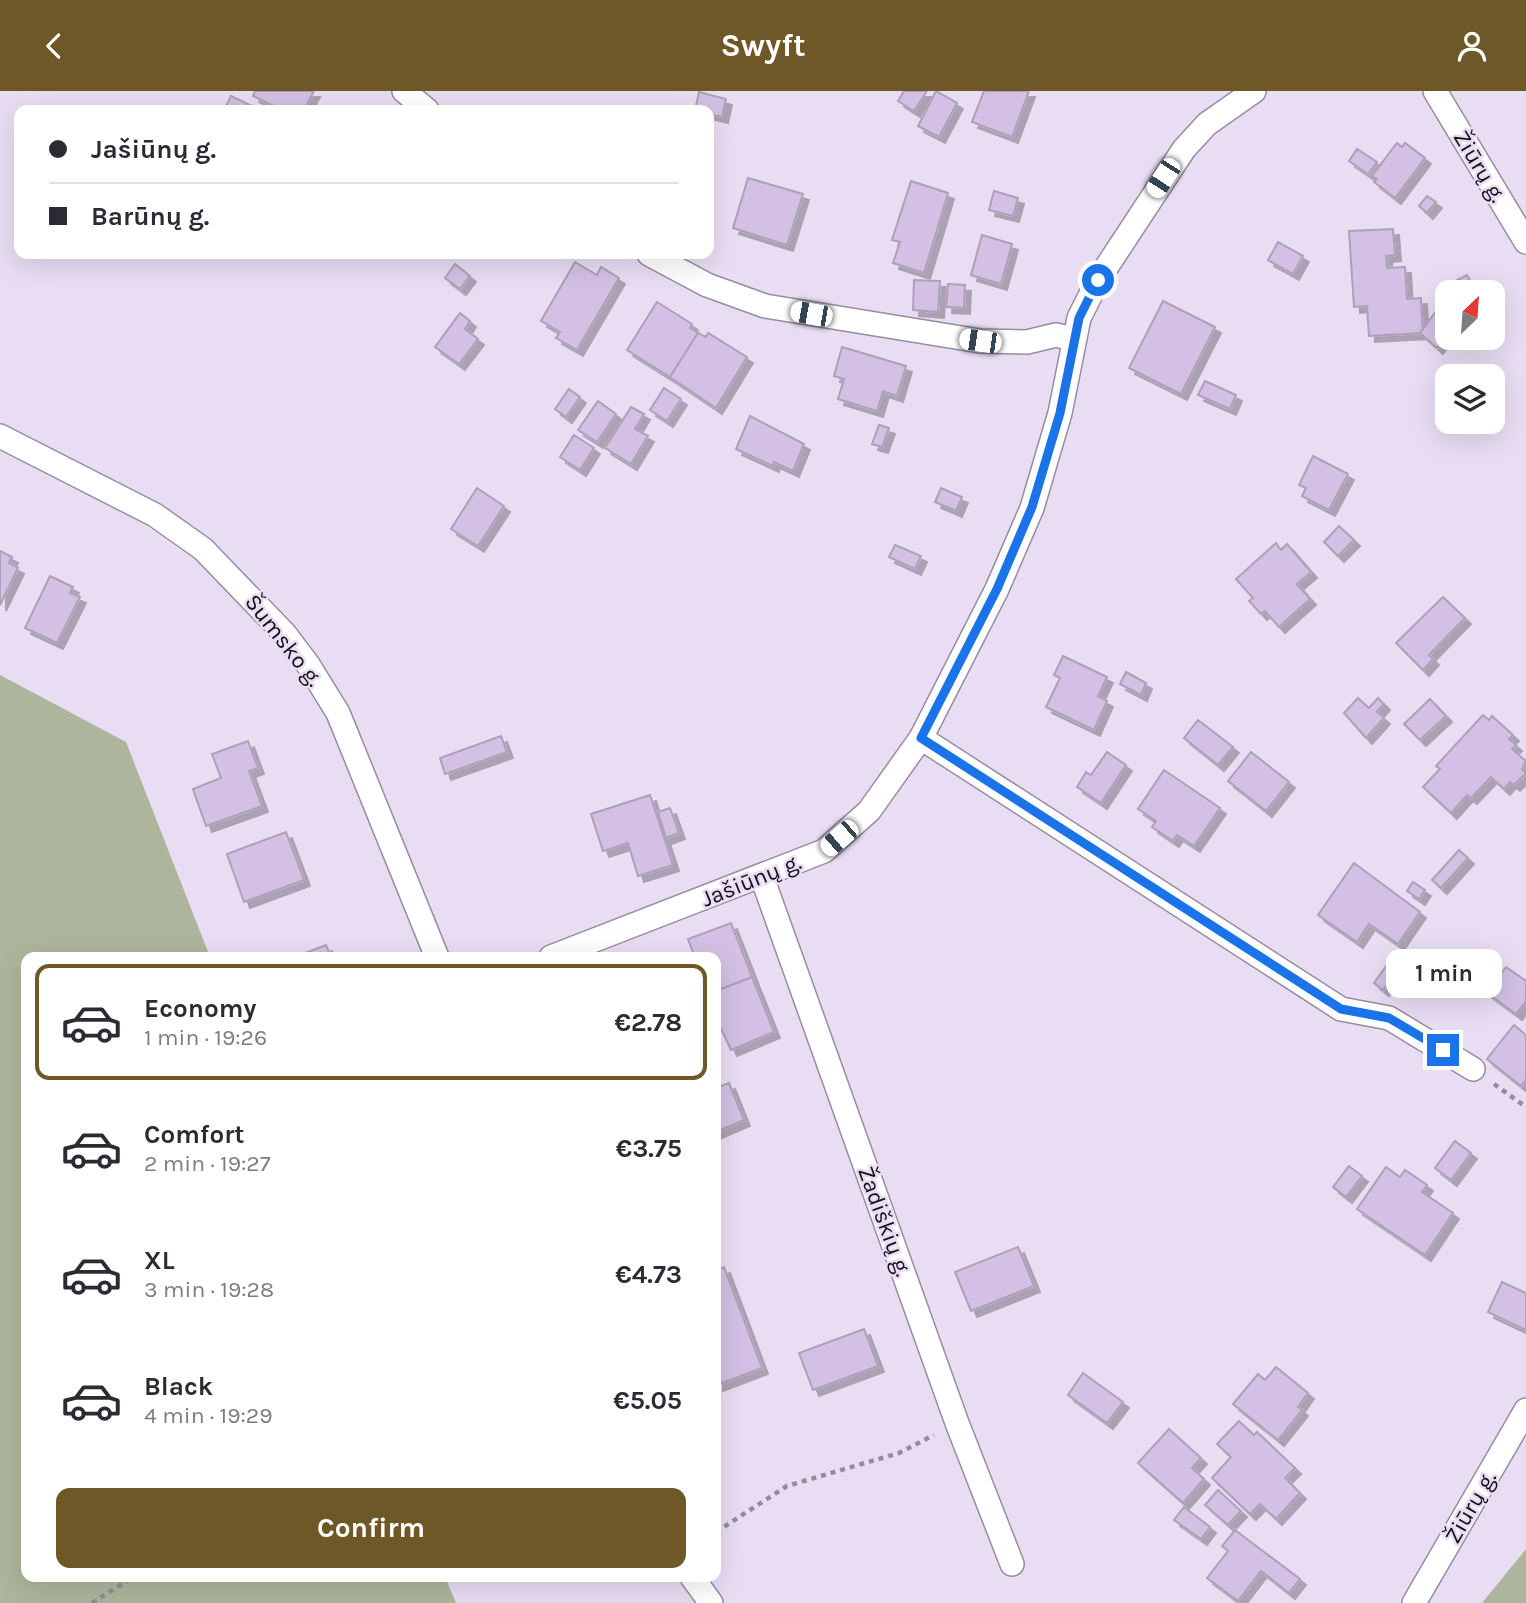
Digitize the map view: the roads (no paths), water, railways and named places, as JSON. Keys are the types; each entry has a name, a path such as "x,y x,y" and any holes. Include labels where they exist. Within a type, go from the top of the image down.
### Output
{"street":[{"path":"404,91 422,105"},
{"name":"Jašiūnų g.","path":"564,952 824,851 869,811 921,738 997,589 1032,507 1060,413 1079,318 1098,280 1184,149 1207,124 1254,91"},
{"name":"Žiūrų g.","path":"1435,91 1526,241"},
{"path":"658,259 707,285 765,306 980,341 1027,342 1056,335 1073,339"},
{"name":"Šumsko g.","path":"0,436 155,515 204,549 285,634 309,666 338,713 435,952"},
{"path":"921,738 1341,1009 1389,1018 1473,1069"},
{"name":"Žadiškių g.","path":"762,877 957,1423 1012,1564"},
{"name":"Žiūrų g.","path":"1413,1603 1526,1410"},
{"path":"696,1582 711,1603"}]}
